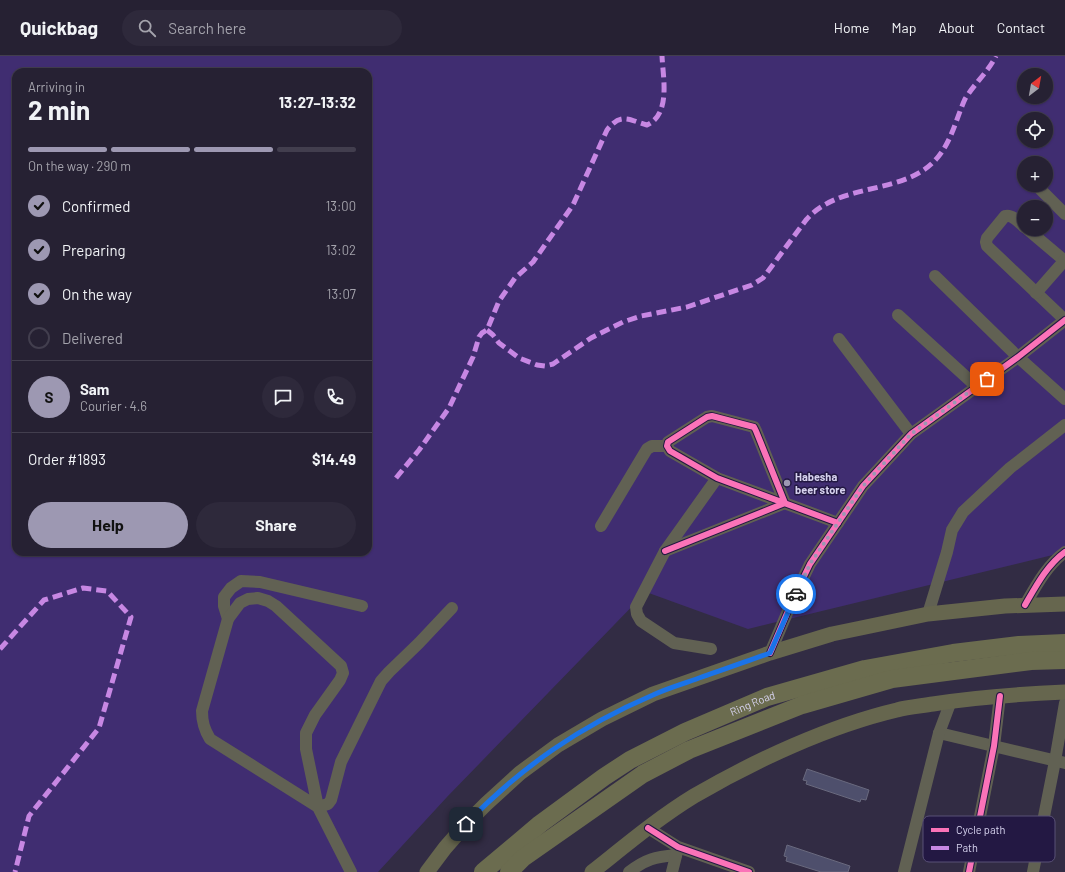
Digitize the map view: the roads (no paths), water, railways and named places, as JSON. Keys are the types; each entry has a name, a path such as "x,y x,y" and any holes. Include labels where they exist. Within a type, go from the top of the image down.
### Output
{"highway":[{"name":"Ring Road","path":"483,872 540,824 630,760 685,732 753,703 796,688 873,668 953,653 1018,645 1065,643"},
{"name":"Ring Road","path":"509,872 523,858 643,774 689,750 802,705 892,680 1031,661 1065,660"}],"main road":[{"path":"427,872 445,848 486,804 520,773 558,745 602,719 653,694 770,653 832,634 928,614 1025,605 1065,604"},
{"path":"592,872 648,828 693,797 752,765 814,738 860,721 897,710 950,701 1065,692"}],"street":[{"path":"1044,192 1063,208"},
{"path":"770,653 810,564 863,486 911,434 1018,357 1065,320 987,246 987,238 1005,216 1011,216 1017,221"},
{"path":"1036,236 1065,260 1036,293"},
{"path":"935,276 1018,357 1065,399"},
{"path":"898,315 976,386"},
{"path":"840,339 911,434"},
{"path":"667,446 668,442 707,417 712,416 754,427 785,503"},
{"path":"928,614 947,552 952,530 963,512 1010,468 1065,425"},
{"path":"601,526 647,449 652,446 667,446"},
{"path":"667,446 670,451 717,478 838,523"},
{"path":"712,649 674,643 641,621 637,614 636,607 665,551 717,478"},
{"path":"665,551 785,503"},
{"path":"1025,605 1045,572 1058,557 1065,552"},
{"path":"228,619 224,606 224,597 231,588 241,581 260,582 362,606"},
{"path":"351,872 318,807 306,749 306,733 315,715 340,680 343,673 341,666 268,600 258,598 248,599 240,603 228,619 202,711 202,723 210,739 318,807 328,804 331,800 341,762 381,681 452,608"},
{"path":"980,816 994,746 1000,696"},
{"path":"904,872 939,732 950,701"},
{"path":"1047,816 1060,762 1065,703"},
{"path":"939,732 1060,762"},
{"path":"648,828 677,851 743,871"},
{"path":"629,872 639,864 655,857 677,851"},
{"path":"672,872 677,851"},
{"path":"969,872 971,862"},
{"path":"1033,872 1035,862"}],"place":[{"name":"Habesha beer store","path":"787,483"}]}
